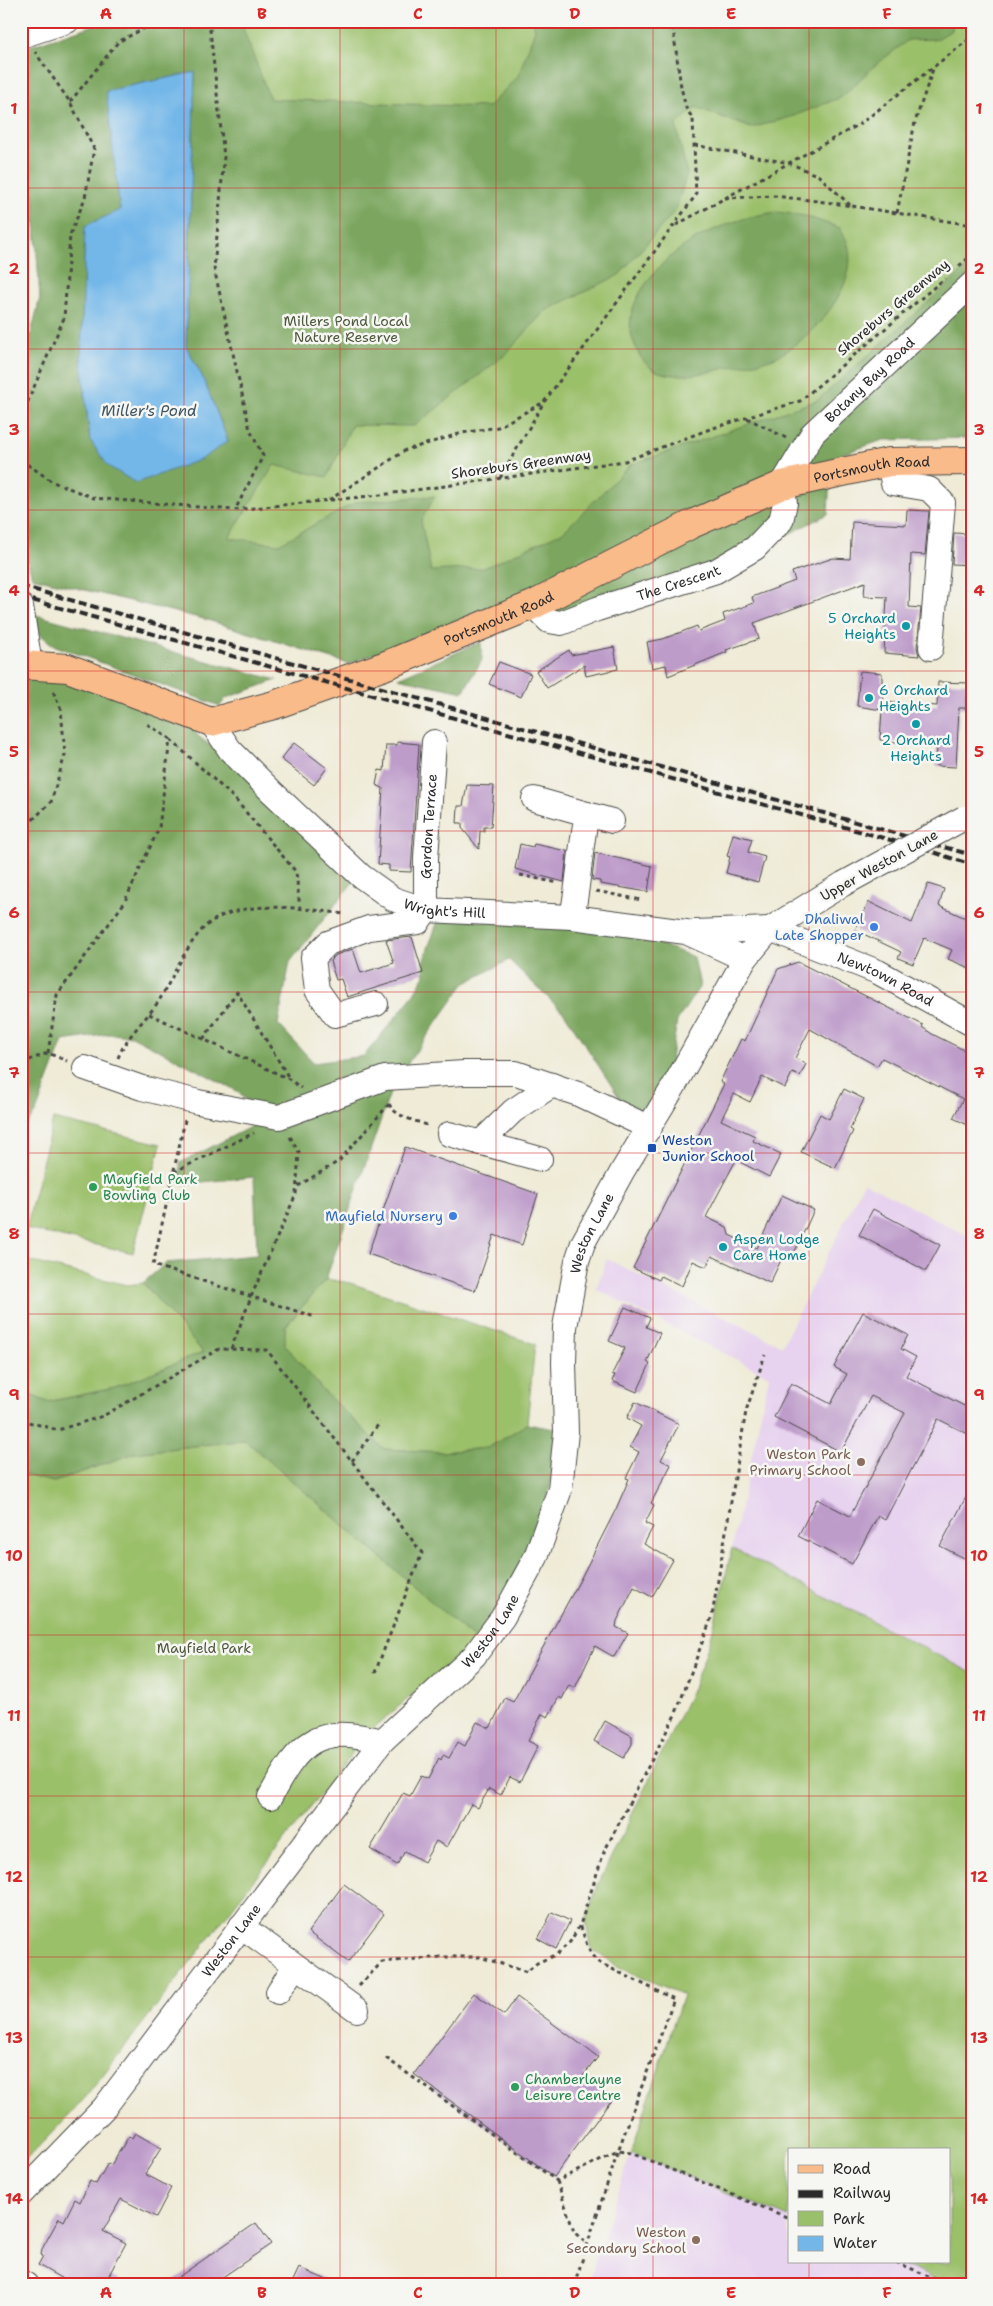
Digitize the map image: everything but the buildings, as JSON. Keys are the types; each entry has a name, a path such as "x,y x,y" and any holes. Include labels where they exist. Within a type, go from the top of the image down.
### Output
{"main road":[{"name":"Portsmouth Road","path":"211,722 274,704 384,666 533,605 692,524 782,485 889,462 972,460"},
{"path":"36,665 68,668 211,722"}],"street":[{"path":"26,41 67,21"},
{"name":"Botany Bay Road","path":"782,485 812,433 964,276"},
{"path":"889,462 893,483 929,490 943,503 931,648"},
{"name":"The Crescent","path":"533,605 549,621 561,623 597,608 716,571 755,548 781,521 785,503 782,485"},
{"path":"21,606 36,665"},
{"name":"Wright's Hill","path":"211,722 230,750 253,773 362,876 393,899 426,910 572,917 686,932 745,959"},
{"name":"Gordon Terrace","path":"426,910 426,858 434,742"},
{"path":"534,798 612,822"},
{"path":"572,917 578,887 580,852 586,814"},
{"name":"Upper Weston Lane","path":"745,959 770,929 843,884 968,816"},
{"path":"376,1004 334,1015 317,990 313,958 328,943 373,928 418,922 426,910"},
{"path":"686,932 770,929"},
{"name":"Newtown Road","path":"770,929 878,972 972,1024"},
{"name":"Weston Lane","path":"21,2194 104,2108 382,1741 474,1656 503,1617 543,1540 560,1489 566,1455 565,1327 577,1260 592,1224 650,1128 745,959"},
{"path":"84,1068 172,1095 275,1121 385,1078 464,1073 516,1073 578,1094 650,1128"},
{"path":"480,1142 513,1112 552,1085"},
{"path":"449,1134 540,1159"},
{"path":"270,1797 294,1755 312,1742 342,1733 382,1741"},
{"path":"241,1926 351,2005"},
{"path":"278,1992 295,1966"},
{"path":"21,2282 26,2285"}],"path":[{"path":"70,102 118,42 158,21"},
{"path":"209,21 224,158 214,268 250,430 264,456 234,510"},
{"path":"500,478 544,402 696,195 693,119 686,108 681,87 672,21"},
{"path":"673,226 860,124 972,37"},
{"path":"21,417 64,318 70,235 85,198 94,149 70,102 26,41"},
{"path":"21,64 28,83 21,160"},
{"path":"897,213 915,122 934,65"},
{"path":"694,146 789,163 819,176 850,205"},
{"path":"724,198 775,196 850,205 972,226"},
{"name":"Shoreburs Greenway","path":"964,276 972,256"},
{"name":"Shoreburs Greenway","path":"21,460 52,482 94,498 234,510 328,500 624,461 746,417 800,401 949,274"},
{"path":"328,500 406,450 462,433 498,427 544,402"},
{"path":"746,417 794,442"},
{"path":"21,831 51,802 65,755 61,709 51,688 36,665"},
{"path":"138,718 170,739 234,798 296,872 300,909"},
{"path":"48,1053 57,995 124,903 159,828 170,739"},
{"path":"112,1077 120,1053 149,1014 189,949 207,925 230,914 272,906 352,916 373,928"},
{"path":"202,1039 237,992 289,1078"},
{"path":"149,1014 289,1078 320,1102"},
{"path":"21,1063 48,1053 84,1068"},
{"path":"378,1081 392,1110 449,1134"},
{"path":"172,1095 185,1120 153,1265 315,1317"},
{"path":"297,1187 339,1161 389,1104"},
{"path":"174,1172 275,1121 291,1135 299,1152 296,1194 251,1297 231,1349"},
{"path":"21,1420 58,1430 103,1416 219,1349 267,1350 422,1553 374,1675"},
{"path":"351,2005 382,1962 441,1957 480,1957 527,1972 537,1963 557,1954 570,1942 580,1925 587,1897 604,1852 676,1713 712,1616 746,1412 765,1355"},
{"path":"352,1461 380,1422"},
{"path":"574,2285 618,2151 674,1998 598,1962 590,1954 585,1944 580,1925"},
{"path":"386,2058 557,2181 574,2232 588,2244"},
{"path":"557,2181 618,2151 631,2153 788,2218"},
{"path":"967,2268 972,2255"},
{"path":"901,2264 949,2285"}],"shaded area":[{"name":"Weston Park Primary School","path":"864,1182 972,1238 972,1673 732,1548 769,1376 596,1289 607,1259 782,1346"},
{"name":"Weston Secondary School","path":"631,2153 788,2218 788,2264 901,2264 949,2285 587,2285"}],"green space":[{"path":"107,21 240,21 270,99 488,107 518,76 535,30 533,21 953,21 952,30 937,39 908,40 873,67 842,97 791,117 751,128 696,107 676,125 687,174 675,211 619,275 545,311 505,355 414,426 352,425 327,477 274,465 229,538 279,544 356,502 435,496 421,521 431,571 484,568 563,532 630,465 818,400 972,263 972,438 883,440 831,458 828,514 783,537 650,585 556,614 500,603 349,664 208,620 32,577 21,533 21,374 40,298 32,176 21,151 21,117 25,85 21,74 21,49","holes":["195,72 186,346 203,378 228,441 90,440 81,359 85,227 120,210 107,91"]},
{"name":"Millers Pond Local Nature Reserve","path":"108,21 972,21 972,271 828,400 349,664 208,620 32,577 21,535 21,374 40,298 32,176 21,151 21,117 25,85 21,74 21,49"},
{"path":"777,212 805,216 840,228 847,243 850,261 847,277 840,294 830,310 805,337 791,348 772,358 684,375 659,372 649,366 641,358 636,348 632,337 630,321 637,299 650,278 675,252 707,233 741,220"},
{"path":"36,615 277,680 226,698 220,706 53,645 36,631"},
{"path":"481,642 482,660 463,692 398,678"},
{"path":"21,674 71,680 189,723 198,736 240,769 354,881 290,962 278,1024 314,1063 364,1056 411,998 425,975 423,962 439,918 553,926 643,938 694,957 700,986 677,1021 667,1083 645,1116 624,1105 565,1014 509,960 464,984 393,1084 326,1279 285,1327 285,1345 326,1394 384,1449 442,1452 488,1448 527,1424 561,1430 545,1511 528,1557 476,1640 245,1440 134,1453 54,1482 21,1474 21,1391 47,1402 115,1388 203,1352 143,1283 166,1263 257,1255 254,1177 181,1184 180,1163 264,1120 239,1092 132,1036 110,1034 63,1041 36,1112 21,1132"},
{"name":"Mayfield Park Bowling Club","path":"53,1119 161,1144 133,1253 26,1229"},
{"path":"21,1259 127,1285 143,1283 203,1352 115,1388 47,1402 21,1391"},
{"path":"326,1279 350,1283 535,1344 527,1424 488,1448 442,1452 384,1449 326,1394 284,1345 285,1327"},
{"name":"Mayfield Park","path":"245,1440 476,1640 367,1734 85,2098 21,2165 21,1474 54,1482 134,1453"},
{"path":"732,1548 972,1673 972,2285 949,2285 901,2264 950,2264 950,2148 788,2148 788,2218 631,2153 683,1995 623,1969 600,1955 590,1947 586,1921 598,1885 693,1688 711,1638"}],"water":[{"name":"Miller's Pond","path":"195,72 186,346 203,378 228,441 202,459 136,483 108,466 90,440 81,359 85,226 120,210 106,91"}],"railway":[{"path":"21,586 972,855"},
{"path":"21,597 930,851 972,865"}],"place":[{"name":"5 Orchard Heights","path":"906,626"},
{"name":"6 Orchard Heights","path":"869,698"},
{"name":"2 Orchard Heights","path":"916,724"},
{"name":"Dhaliwal Late Shopper","path":"874,927"},
{"name":"Weston Junior School","path":"652,1148"},
{"name":"Mayfield Park Bowling Club","path":"93,1187"},
{"name":"Mayfield Nursery","path":"453,1216"},
{"name":"Aspen Lodge Care Home","path":"723,1247"},
{"name":"Weston Park Primary School","path":"861,1462"},
{"name":"Chamberlayne Leisure Centre","path":"515,2087"},
{"name":"Weston Secondary School","path":"696,2240"}]}
